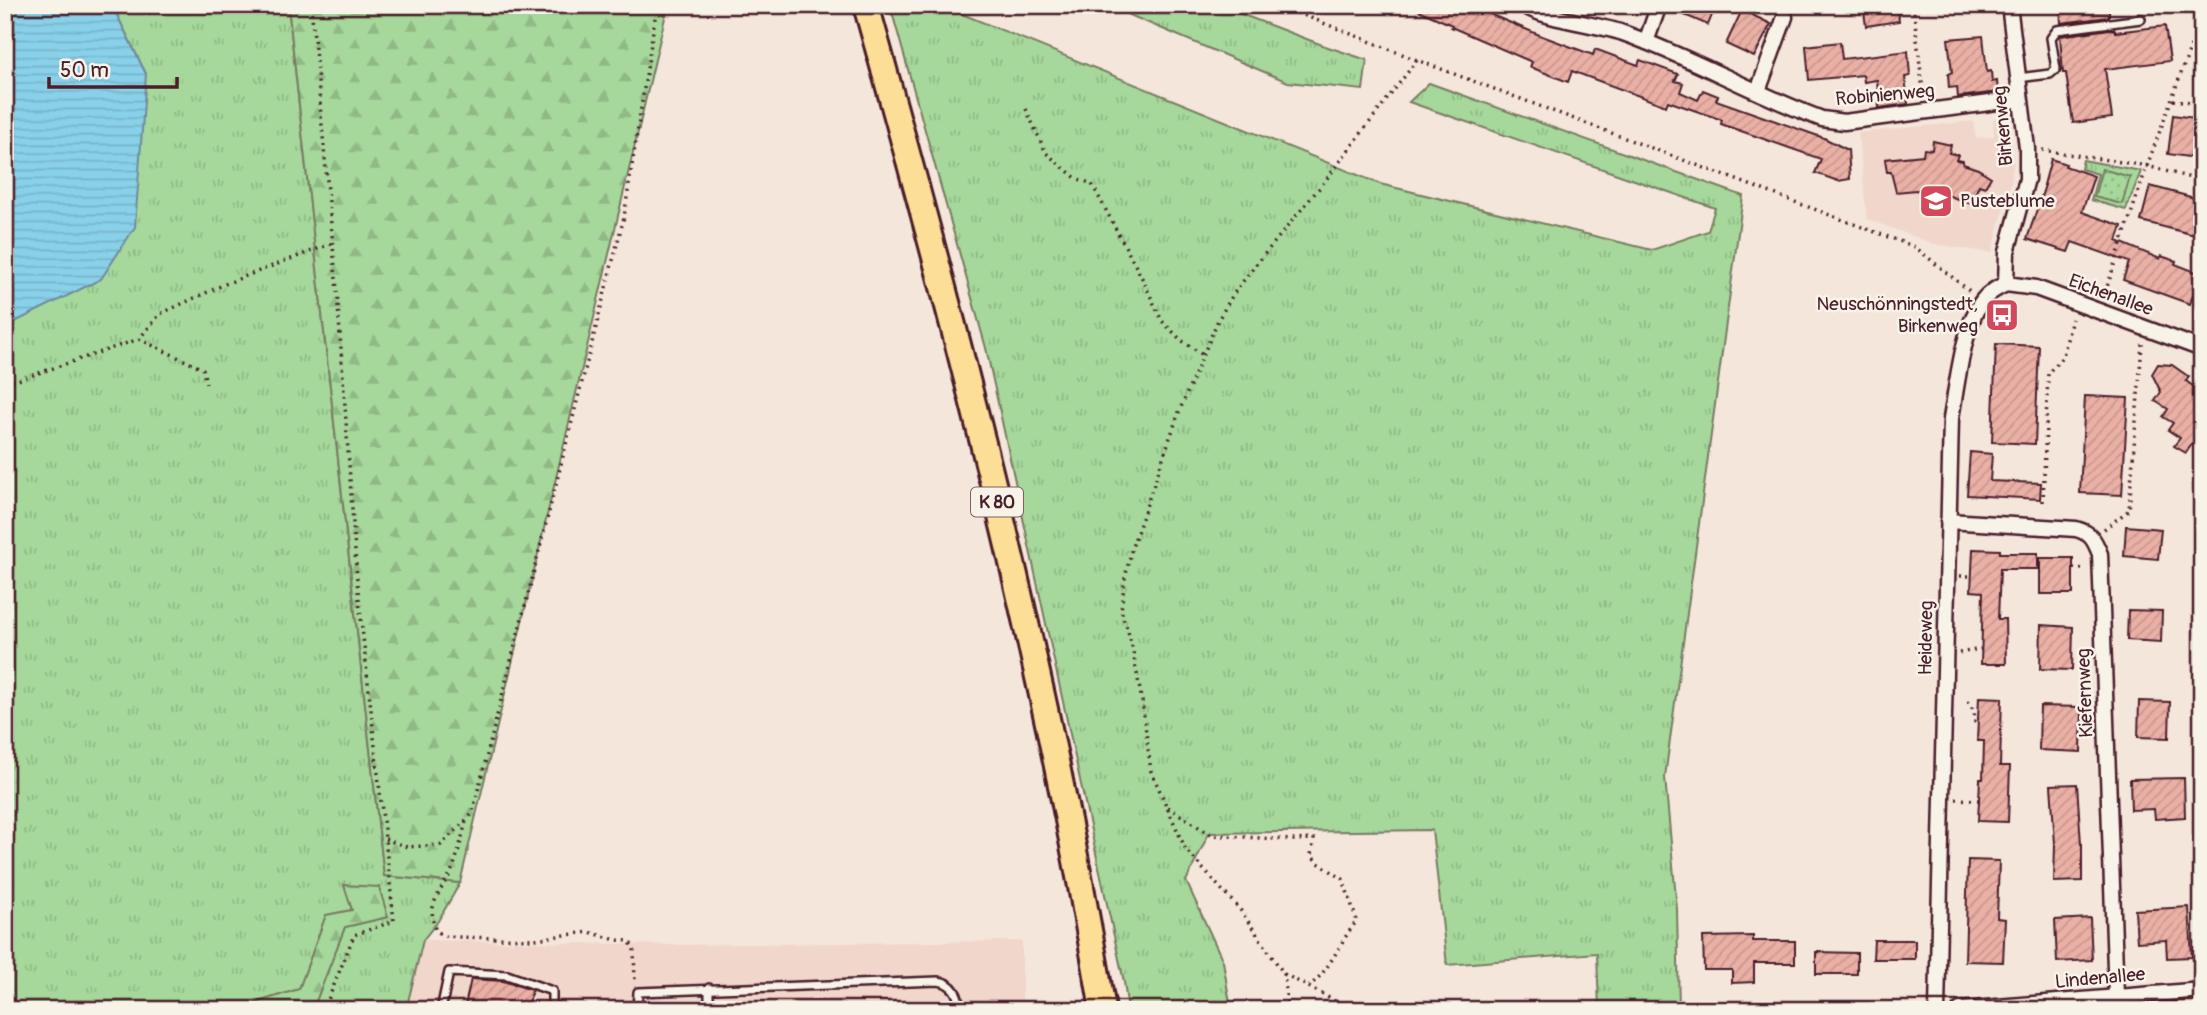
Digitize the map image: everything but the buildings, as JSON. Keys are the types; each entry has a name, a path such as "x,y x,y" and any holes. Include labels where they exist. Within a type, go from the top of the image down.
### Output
{"highway":[{"name":"K 80","path":"866,5 961,352 1035,662 1102,1008"}],"street":[{"name":"Robinienweg","path":"1524,5 1554,16 1620,32 1822,119 1844,122 2020,99"},
{"path":"1646,42 1659,5"},
{"name":"Birkenweg","path":"2006,284 2007,252 2027,179 2027,148 2009,5"},
{"path":"1758,91 1785,17"},
{"path":"1982,301 1992,290 2006,284"},
{"name":"Eichenallee","path":"2006,284 2036,288 2202,349"},
{"name":"Heideweg","path":"1937,1010 1951,418 1971,323 1982,301"},
{"name":"Kiefernweg","path":"1948,522 2076,529 2093,537 2100,554 2116,996"},
{"name":"Lindenallee","path":"1960,1010 2062,1005 2116,996 2202,990"}],"lane":[{"path":"2018,78 2050,74 2056,69 2051,38 2057,30 2141,19"},
{"path":"441,1010 449,972 507,975 552,991 552,1010"},
{"path":"637,1010 638,992 938,981 947,982 955,989 959,1010"},
{"path":"709,988 709,1010"}],"path":[{"path":"311,5 333,243 357,581 394,921 354,934 324,1010"},
{"path":"384,839 407,847 441,845 472,814 624,217 657,5"},
{"path":"1278,5 1915,247 1982,301"},
{"path":"1913,5 1925,111"},
{"path":"2102,301 2147,166 2193,41 2202,39"},
{"path":"1288,1010 1284,974 1241,911 1186,850 1151,771 1133,653 1121,610 1125,578 1132,547 1180,412 1218,320 1234,293 1325,181 1417,60"},
{"path":"2173,100 2202,103"},
{"path":"1026,109 1046,153 1076,178 1092,184 1162,321 1181,340 1203,355"},
{"path":"2027,148 2147,166 2202,181"},
{"path":"5,380 15,381 139,339 160,314 225,285 333,243"},
{"path":"2043,502 2048,373 2063,356 2072,319"},
{"path":"139,339 203,369 206,384"},
{"path":"2102,530 2129,510 2142,344"},
{"path":"2073,568 2091,569"},
{"path":"1954,652 1981,649"},
{"path":"1968,701 1974,711 1975,722 1978,723"},
{"path":"1951,799 1979,800"},
{"path":"1167,806 1211,835 1314,839 1311,855 1343,879 1357,921 1345,935 1320,978 1308,986"},
{"path":"467,820 453,868 440,888 433,906 432,920 436,932 459,937 535,939 589,932 629,941 634,948 635,988 638,992"},
{"path":"1284,974 1352,1010"}],"shaded area":[{"name":"Pusteblume","path":"2009,117 2013,167 1992,253 1934,244 1867,219 1858,133 1973,121 1976,138 1994,136 1993,119"},
{"path":"423,940 669,945 1022,941 1022,1010 406,1010"}],"green space":[{"path":"119,5 288,5 384,876 460,883 438,921 423,940 406,1010 302,1010 314,1006 345,927 388,917 344,885 352,910 326,915 299,989 234,1010 5,1010 5,326 146,74 115,11"},
{"path":"288,5 668,5 460,883 384,876"},
{"path":"890,5 960,5 962,14 1380,184 1652,250 1708,231 1715,208 1409,102 1429,83 1743,196 1665,777 1677,909 1679,1010 1599,1010 1597,953 1447,965 1432,830 1209,833 1186,881 1223,961 1231,1010 1128,1010 986,348"},
{"path":"1106,5 1217,5 1367,60 1363,90 1288,82"},
{"path":"2083,160 2141,171 2126,210 2091,200 2098,174 2081,169"},
{"path":"2102,169 2130,177 2122,204 2094,197"},
{"path":"344,885 379,887 388,917 345,927 314,1006 302,1010 234,1010 299,989 326,915 352,910"}],"water":[{"path":"5,5 119,5 115,11 146,74 135,227 101,279 7,326 5,326"}],"place":[{"name":"Pusteblume","path":"1936,201"},
{"name":"Neuschönningstedt, Birkenweg","path":"2002,315"}]}
